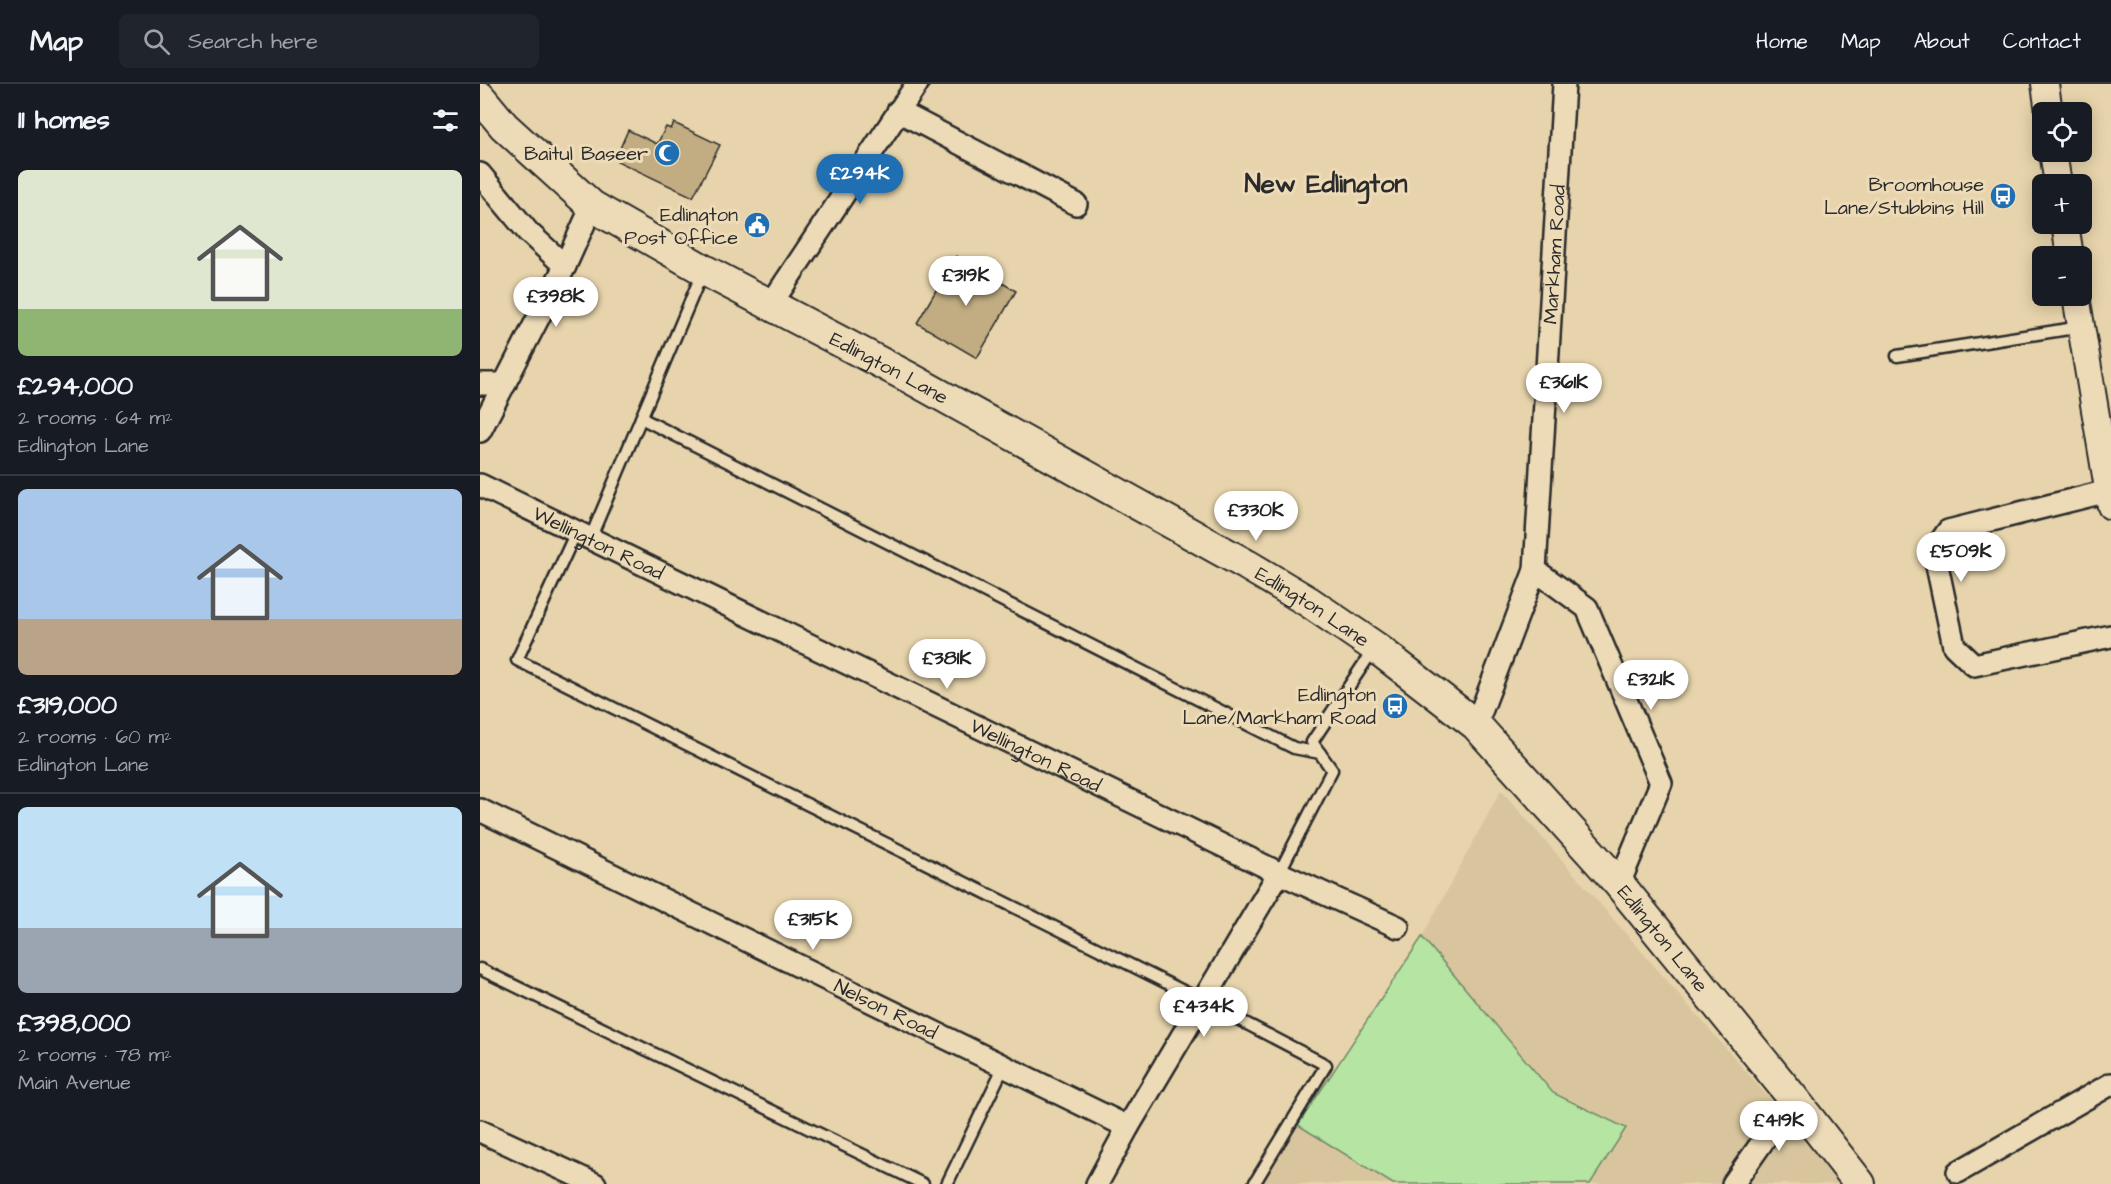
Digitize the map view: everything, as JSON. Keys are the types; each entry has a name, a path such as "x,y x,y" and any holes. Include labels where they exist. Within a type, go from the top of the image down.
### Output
{"main road":[{"name":"Edlington Lane","path":"480,97 504,126 592,206 704,270 910,378 1247,565 1309,602 1375,647 1476,725 1619,884 1860,1184"}],"street":[{"path":"771,304 917,84"},
{"name":"Markham Road","path":"1476,725 1535,570 1564,84"},
{"path":"2045,84 2048,102"},
{"path":"898,111 1076,204"},
{"path":"480,174 528,232 565,266"},
{"path":"480,431 565,266 592,206"},
{"path":"2078,306 2109,499 1948,531 1934,551 1954,646 1974,665 2111,636"},
{"path":"480,384 505,384"},
{"name":"Wellington Road","path":"480,485 1279,873 1398,927"},
{"path":"1535,570 1587,608 1660,783 1619,884"},
{"name":"Nelson Road","path":"480,810 1128,1127"},
{"path":"1097,1184 1128,1127 1279,873"},
{"path":"1958,1172 2111,1084"},
{"path":"1733,1184 1793,1098"},
{"path":"480,1131 595,1184"}],"lane":[{"path":"704,270 641,418 517,660 1203,1001 1326,1065 1254,1184"},
{"path":"1897,356 2081,327"},
{"path":"641,418 1294,748 1320,753"},
{"path":"1279,873 1332,770 1312,742 1375,647"},
{"path":"480,969 923,1184"},
{"path":"947,1184 1004,1066"}],"shaded area":[{"path":"1501,790 1844,1184 1590,1184 1625,1127 1553,1093 1422,937"},
{"path":"1298,1125 1393,1184 1262,1184"}],"green space":[{"path":"1422,937 1553,1093 1626,1128 1590,1184 1393,1184 1298,1125"}],"building":[{"name":"Baitul Baseer","path":"674,123 720,145 693,197 615,160 628,130 657,144 666,127 671,129"},
{"path":"956,256 1016,291 977,358 917,323"}],"place":[{"name":"Baitul Baseer","path":"667,153"},
{"name":"Broomhouse Lane/Stubbins Hill","path":"2003,196"},
{"name":"Edlington Post Office","path":"757,225"},
{"name":"Edlington Lane/Markham Road","path":"1395,706"}],"district":[{"name":"New Edlington","path":"1326,183"}]}
